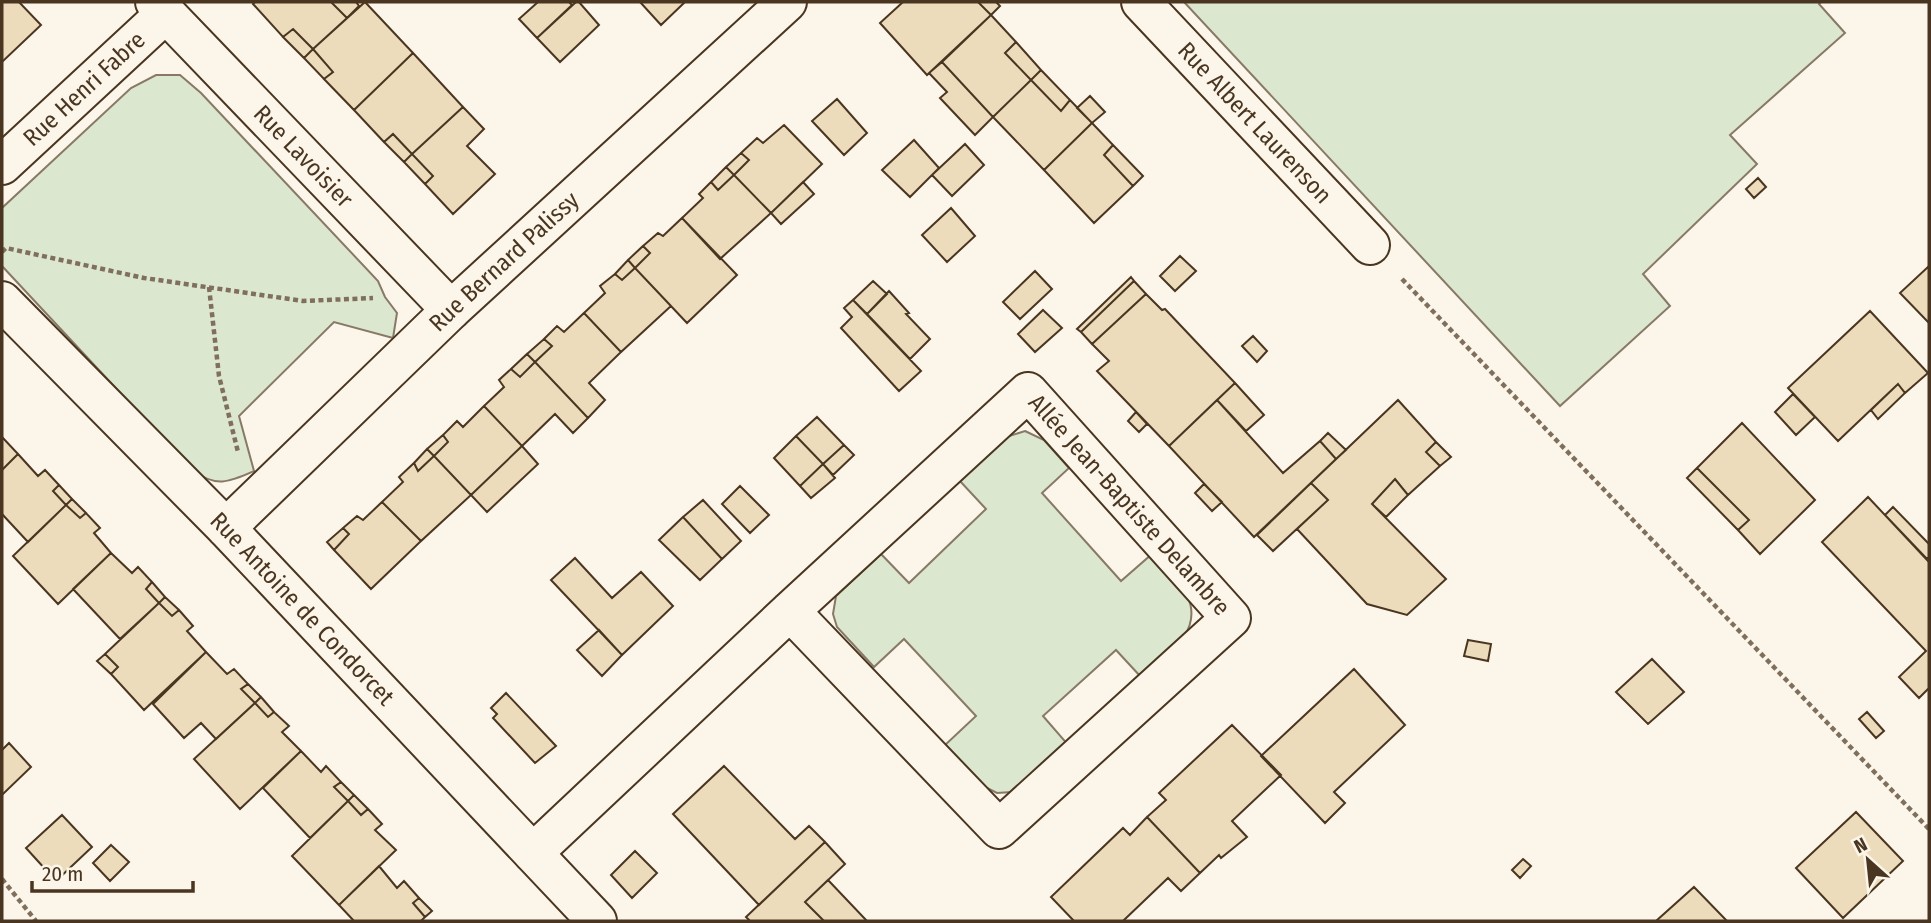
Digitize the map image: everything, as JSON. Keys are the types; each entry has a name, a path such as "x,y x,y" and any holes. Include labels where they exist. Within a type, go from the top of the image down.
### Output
{"street":[{"name":"Rue Bernard Palissy","path":"226,528 451,310 787,2"},
{"name":"Rue Albert Laurenson","path":"1141,2 1370,245"},
{"name":"Rue Lavoisier","path":"160,7 451,310"},
{"name":"Rue Henri Fabre","path":"2,165 160,7"},
{"name":"Rue Antoine de Condorcet","path":"2,301 226,528 597,921"},
{"name":"Allée Jean-Baptiste Delambre","path":"533,853 790,611 1028,392 1231,618 999,829 790,611"}],"path":[{"path":"1370,245 1929,829"},
{"path":"2,252 6,248 144,278 303,301 385,298 414,272"},
{"path":"209,287 219,376 241,461 256,498"},
{"path":"2,879 36,921"}],"green space":[{"path":"1184,2 1821,2 1819,4 1845,33 1730,135 1757,164 1643,274 1670,306 1560,406"},
{"path":"156,75 180,75 201,93 378,281 385,297 397,313 393,338 334,322 239,416 254,471 230,480 208,479 192,470 2,266 2,208 131,88"},
{"path":"1025,431 1044,440 1069,468 1042,493 1121,581 1152,554 1184,589 1191,609 1191,621 1180,642 1141,677 1116,650 1043,716 1070,747 1012,792 997,793 979,784 944,746 976,716 904,639 874,667 837,627 833,614 836,596 881,554 909,583 986,509 959,480 1003,438"}],"building":[{"path":"2,2 19,2 41,25 2,62"},
{"path":"331,2 347,18 313,49 293,29 283,37 253,4"},
{"path":"331,2 356,2 359,6 347,18"},
{"path":"365,2 413,53 354,110 324,79 333,72 313,49"},
{"path":"538,2 569,2 572,5 537,38 519,19"},
{"path":"579,2 599,25 560,62 537,38"},
{"path":"640,2 685,2 661,25"},
{"path":"903,2 978,2 991,15 927,75 880,23"},
{"path":"978,2 996,2 1000,6 991,15"},
{"path":"991,15 1016,42 1005,53 1031,80 993,117 942,62"},
{"path":"293,29 313,49 304,58 283,37"},
{"path":"1016,42 1041,70 1031,80 1005,53"},
{"path":"313,49 333,72 324,79 304,58"},
{"path":"413,53 463,107 412,154 393,134 384,142 354,110"},
{"path":"942,62 993,117 975,135 940,98 947,92 929,73"},
{"path":"1041,70 1070,100 1061,111 1031,80"},
{"path":"1031,80 1061,111 1070,100 1092,123 1044,170 993,117"},
{"path":"1090,96 1105,112 1092,123 1077,108"},
{"path":"837,99 867,133 844,155 812,121"},
{"path":"463,107 484,129 467,146 495,174 453,214 425,184 433,176 412,154"},
{"path":"1092,123 1113,145 1104,155 1133,186 1094,223 1044,170"},
{"path":"784,125 822,164 771,213 734,175 749,160 741,153 757,138 763,143"},
{"path":"393,134 412,154 404,162 384,142"},
{"path":"914,140 939,168 910,197 882,170"},
{"path":"965,144 984,165 952,196 932,175"},
{"path":"1113,145 1143,176 1133,186 1104,155"},
{"path":"741,153 749,160 734,175 726,167"},
{"path":"412,154 433,176 425,184 404,162"},
{"path":"726,167 734,175 718,190 711,182"},
{"path":"734,175 771,213 720,259 682,218 703,198 699,194 711,182 718,190"},
{"path":"1758,178 1766,187 1754,198 1746,189"},
{"path":"803,182 814,194 781,224 771,213"},
{"path":"951,208 975,236 947,262 922,235"},
{"path":"682,218 737,275 687,323 635,268 650,253 643,246 658,233 663,236"},
{"path":"643,246 650,253 635,268 628,260"},
{"path":"1180,256 1196,271 1175,291 1160,276"},
{"path":"628,260 635,268 622,280 615,274"},
{"path":"1929,266 1929,323 1900,293"},
{"path":"635,268 671,306 621,352 584,313 605,293 600,286 615,274 622,280"},
{"path":"1035,271 1052,289 1020,319 1003,302"},
{"path":"1131,277 1134,281 1081,332 1077,329"},
{"path":"873,281 887,294 867,314 853,300"},
{"path":"1134,281 1146,294 1092,344 1081,332"},
{"path":"889,291 930,339 910,359 867,314"},
{"path":"1146,294 1162,310 1165,309 1235,383 1169,446 1097,371 1109,361 1092,344"},
{"path":"853,300 921,371 899,391 841,328 852,317 844,308"},
{"path":"1043,310 1062,328 1035,352 1018,334"},
{"path":"1870,311 1928,373 1905,393 1898,384 1838,441 1788,388"},
{"path":"584,313 621,352 589,383 605,400 588,418 535,362 552,346 544,339 557,326 564,332"},
{"path":"1253,336 1267,351 1257,362 1242,346"},
{"path":"544,339 552,346 535,362 527,354"},
{"path":"527,354 535,362 520,377 511,369"},
{"path":"535,362 588,418 573,433 555,414 522,446 484,406 504,387 499,380 511,369 520,377"},
{"path":"1235,383 1264,415 1246,431 1217,400"},
{"path":"1898,384 1905,393 1878,419 1871,410"},
{"path":"1793,394 1815,417 1796,435 1775,412"},
{"path":"1217,400 1283,473 1320,441 1336,459 1254,537 1169,446"},
{"path":"1398,400 1436,442 1426,452 1440,466 1408,495 1395,479 1372,504 1446,579 1407,615 1367,604 1297,529 1328,500 1311,483"},
{"path":"484,406 522,446 471,495 434,456 448,442 443,435 457,421 463,427"},
{"path":"1136,412 1147,424 1139,432 1128,421"},
{"path":"817,417 844,445 823,464 796,436"},
{"path":"1742,423 1815,500 1760,554 1738,530 1749,520 1697,468"},
{"path":"1328,433 1346,450 1336,459 1320,441"},
{"path":"443,435 448,442 434,456 427,449"},
{"path":"796,436 823,464 800,486 774,458"},
{"path":"2,437 18,454 2,470"},
{"path":"1436,442 1451,457 1440,466 1426,452"},
{"path":"844,445 854,455 833,475 823,464"},
{"path":"522,446 538,464 487,512 471,495"},
{"path":"427,449 434,456 418,471 414,463"},
{"path":"18,454 38,476 45,470 59,485 53,491 66,505 28,542 2,514 2,470"},
{"path":"434,456 471,495 421,541 382,502 403,482 399,477 414,463 418,471"},
{"path":"823,464 835,478 811,498 800,486"},
{"path":"1697,468 1749,520 1738,530 1687,478"},
{"path":"1395,479 1408,495 1386,517 1372,504"},
{"path":"1311,483 1328,500 1273,551 1257,535"},
{"path":"1204,484 1222,502 1212,511 1195,493"},
{"path":"59,485 72,499 66,505 53,491"},
{"path":"740,486 769,515 750,533 722,504"},
{"path":"1868,497 1929,562 1929,688 1919,698 1899,677 1926,651 1822,542"},
{"path":"72,499 86,513 80,518 66,505"},
{"path":"703,500 741,541 722,559 683,517"},
{"path":"382,502 421,541 371,589 334,550 349,534 343,528 357,516 363,520"},
{"path":"66,505 80,518 86,513 100,528 94,533 111,553 58,604 13,556"},
{"path":"1893,507 1929,544 1927,559 1885,515"},
{"path":"683,517 722,559 700,580 659,540"},
{"path":"343,528 349,534 334,550 327,542"},
{"path":"111,553 132,573 138,567 152,582 146,589 159,603 120,639 73,589"},
{"path":"575,558 612,598 641,572 673,606 622,655 551,580"},
{"path":"152,582 165,597 159,603 146,589"},
{"path":"165,597 179,610 172,616 159,603"},
{"path":"159,603 172,616 179,610 193,626 187,631 206,652 144,710 111,674 118,667 105,654"},
{"path":"599,630 622,655 602,676 577,650"},
{"path":"1468,640 1491,644 1488,661 1464,656"},
{"path":"206,652 227,674 234,669 248,684 241,689 255,703 216,739 201,723 184,738 153,704"},
{"path":"105,654 118,667 111,674 97,661"},
{"path":"1652,659 1684,692 1648,724 1616,692"},
{"path":"1354,669 1405,725 1334,792 1345,803 1325,823 1261,756"},
{"path":"248,684 261,697 255,703 241,689"},
{"path":"506,693 556,746 535,763 493,718 497,714 491,708"},
{"path":"261,697 274,712 268,717 255,703"},
{"path":"255,703 268,717 274,712 289,726 282,732 301,751 240,809 194,759"},
{"path":"1867,712 1884,731 1876,738 1859,719"},
{"path":"1232,725 1281,775 1232,821 1247,837 1221,858 1219,855 1200,873 1147,817 1166,800 1159,793"},
{"path":"9,743 31,767 2,795 2,750"},
{"path":"301,751 321,772 326,766 341,782 334,787 348,801 310,838 263,788"},
{"path":"724,766 795,839 809,826 825,842 759,905 673,814"},
{"path":"341,782 354,795 348,801 334,787"},
{"path":"354,795 368,809 361,815 348,801"},
{"path":"348,801 361,815 368,809 382,824 375,830 396,850 339,905 292,856"},
{"path":"1856,812 1903,861 1843,918 1796,868"},
{"path":"62,815 92,847 56,881 26,848"},
{"path":"1147,817 1200,873 1181,891 1168,878 1123,921 1074,921 1051,897 1123,828 1130,835"},
{"path":"825,842 845,864 805,902 824,921 750,921 746,917"},
{"path":"111,845 129,862 110,881 93,863"},
{"path":"635,851 657,873 632,898 611,875"},
{"path":"1523,859 1531,866 1520,878 1512,870"},
{"path":"379,866 397,888 404,881 419,898 413,903 425,917 421,921 354,921 339,905"},
{"path":"828,880 867,921 824,921 805,902"},
{"path":"1694,887 1727,921 1656,921"},
{"path":"419,898 432,911 425,917 413,903"}]}
